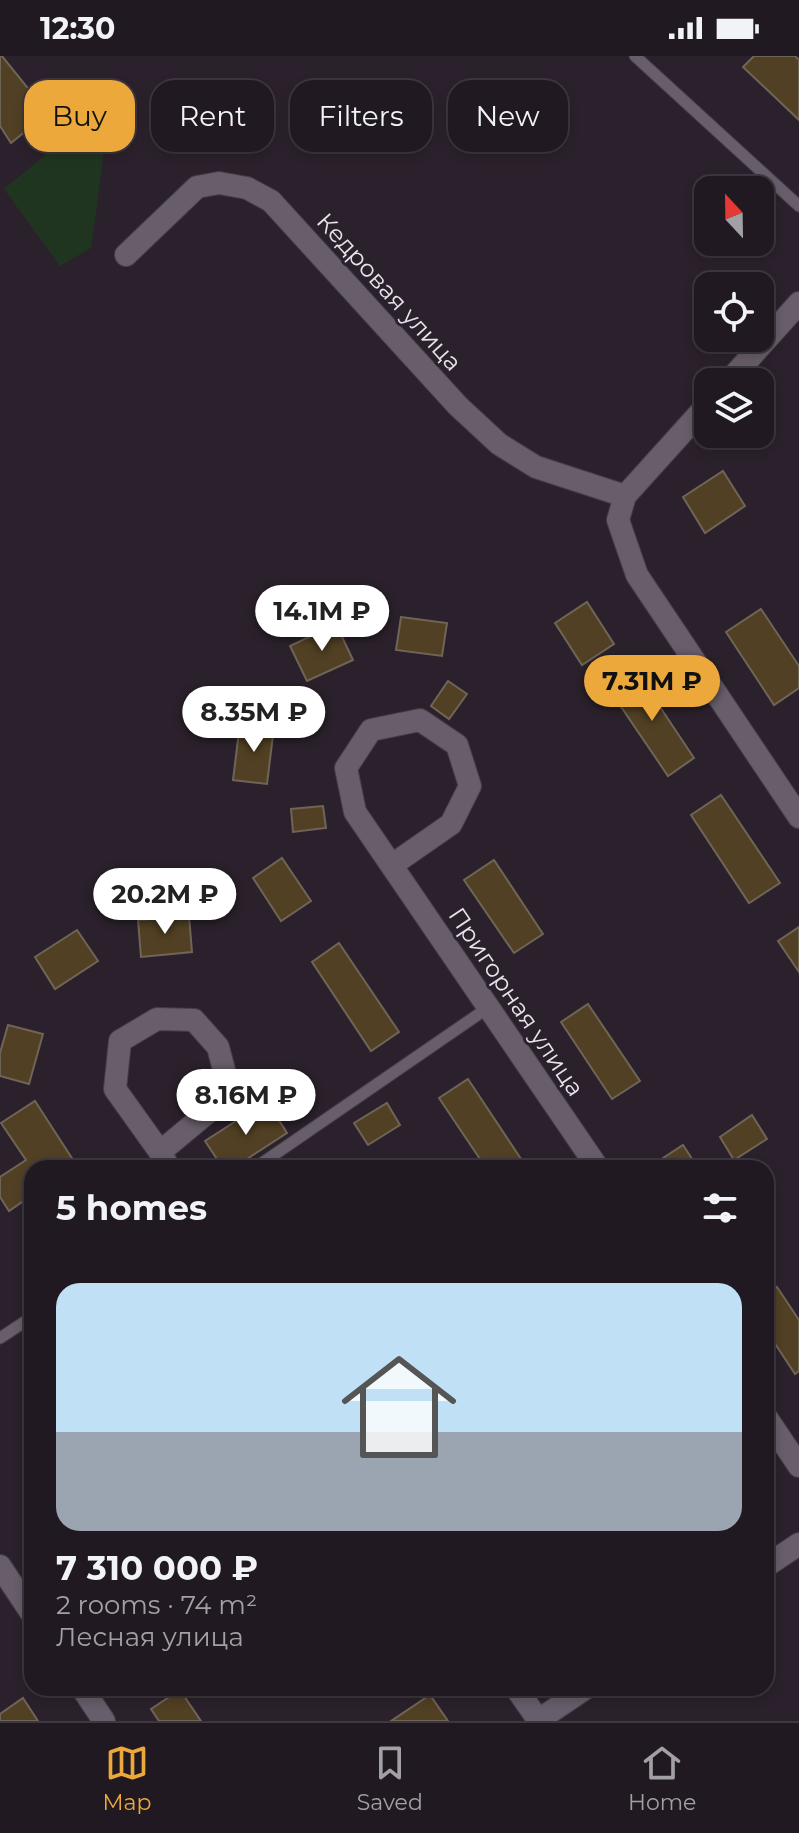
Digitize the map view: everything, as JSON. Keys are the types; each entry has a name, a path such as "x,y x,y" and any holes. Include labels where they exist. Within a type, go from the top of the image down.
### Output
{"street":[{"name":"Кедровая улица","path":"126,255 197,187 219,183 247,188 271,201 458,406 499,444 536,467 625,496"},
{"path":"741,368 799,303"},
{"path":"694,420 625,496 618,520 637,575 799,817"},
{"name":"Пригорная улица","path":"392,865 451,824 470,786 457,745 420,720 371,730 346,768 355,812 593,1160"},
{"path":"157,1019 194,1020 218,1047 225,1074 213,1108 164,1160 115,1089 120,1041 157,1019"},
{"path":"774,1429 799,1466"},
{"path":"774,1561 799,1544"},
{"path":"0,1566 24,1602"},
{"path":"87,1696 104,1721"},
{"path":"521,1696 538,1721 574,1696"}],"lane":[{"path":"635,56 799,206"},
{"path":"267,1160 489,1007"},
{"path":"0,1338 24,1322"}],"green space":[{"path":"49,152 104,152 91,248 60,266 4,189"}],"building":[{"path":"2,56 24,83 24,132 11,143 0,126"},
{"path":"754,56 795,56 799,60 799,120 743,67"},
{"path":"723,471 745,506 705,533 683,497"},
{"path":"587,602 614,644 582,665 555,623"},
{"path":"761,609 799,666 799,688 774,705 726,632"},
{"path":"401,617 447,623 442,656 396,650"},
{"path":"336,624 353,660 307,681 290,646"},
{"path":"636,671 694,758 668,776 609,689"},
{"path":"448,681 467,694 449,719 431,706"},
{"path":"240,723 274,727 267,784 233,780"},
{"path":"721,795 780,883 749,903 691,815"},
{"path":"323,806 326,828 293,832 291,809"},
{"path":"282,858 311,901 281,921 253,878"},
{"path":"494,860 543,934 514,953 464,880"},
{"path":"189,916 192,952 141,957 138,920"},
{"path":"799,927 799,972 778,941"},
{"path":"77,930 98,961 55,989 35,957"},
{"path":"339,943 399,1032 371,1051 312,962"},
{"path":"588,1004 640,1081 612,1099 561,1022"},
{"path":"8,1025 43,1034 29,1084 0,1076 0,1053"},
{"path":"468,1079 522,1160 481,1160 439,1098"},
{"path":"35,1101 73,1160 26,1160 1,1123"},
{"path":"267,1101 287,1133 245,1160 218,1160 205,1141"},
{"path":"387,1103 400,1125 368,1145 354,1123"},
{"path":"752,1115 767,1139 734,1160 720,1137"},
{"path":"683,1145 693,1160 660,1160"},
{"path":"24,1161 24,1201 9,1211 0,1197 0,1177"},
{"path":"777,1287 799,1320 799,1371 795,1374 774,1342 774,1289"},
{"path":"171,1696 184,1696 201,1721 159,1721 151,1709"},
{"path":"431,1696 448,1721 391,1721"},
{"path":"23,1698 38,1721 0,1721 0,1714"}]}
